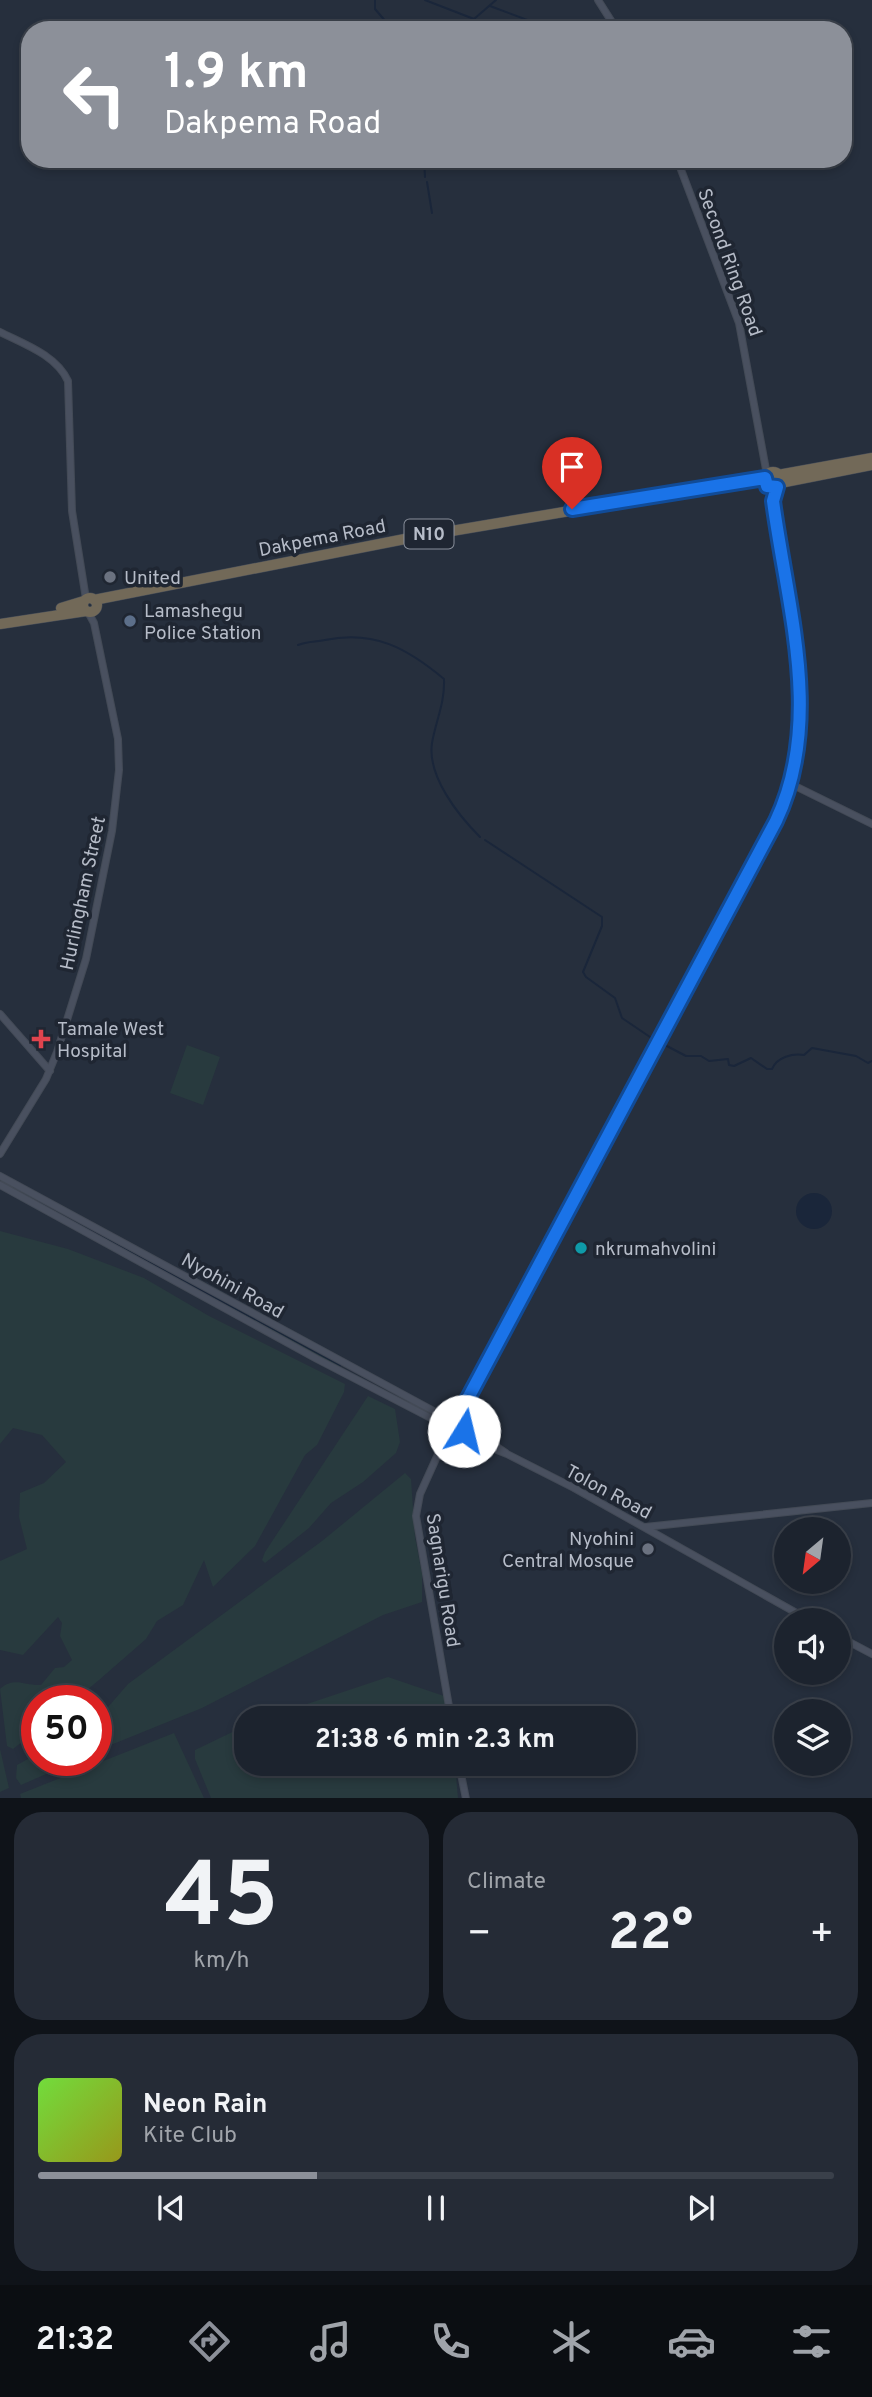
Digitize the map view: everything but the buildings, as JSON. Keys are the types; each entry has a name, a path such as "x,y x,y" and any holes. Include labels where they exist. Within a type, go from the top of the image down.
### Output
{"highway":[{"name":"N10","path":"772,480 872,458"},
{"name":"N10","path":"772,480 872,465"},
{"name":"Dakpema Road","path":"0,624 514,525 772,480"},
{"name":"Dakpema Road","path":"0,619 90,605"}],"main road":[{"path":"598,0 611,21"},
{"name":"Second Ring Road","path":"680,168 739,323 772,480 800,682 800,719 791,784"},
{"name":"Hurlingham Street","path":"0,332 49,358 60,368 68,381 72,511 118,739 117,794 86,959 50,1071 0,1154"},
{"path":"791,784 872,824"},
{"name":"Sagnarigu Road","path":"449,1706 416,1516 420,1494 442,1450 451,1424 466,1402 776,821 791,784"},
{"path":"0,1014 50,1071"},
{"name":"Nyohini Road","path":"0,1176 451,1424"},
{"name":"Nyohini Road","path":"0,1185 307,1354 451,1424"},
{"path":"24,1199 23,1193 29,1191"},
{"path":"464,1424 466,1402"},
{"path":"451,1424 464,1424 507,1454"},
{"path":"451,1424 458,1436 507,1454"},
{"name":"Sagnarigu Road","path":"442,1450 458,1436 464,1424"},
{"name":"Tolon Road","path":"507,1454 645,1527 695,1558 787,1608"},
{"path":"645,1527 872,1503"},
{"path":"851,1643 872,1654"},
{"path":"460,1776 463,1798"}],"shaded area":[{"path":"187,1045 220,1057 203,1105 170,1093"},
{"path":"27,1197 340,1364 339,1367 311,1353"},
{"path":"0,1231 68,1249 144,1278 209,1316 345,1384 344,1392 317,1445 305,1455 255,1546 213,1587 204,1560 183,1605 157,1621 146,1639 93,1685 41,1685 55,1668 64,1667 72,1660 60,1636 62,1623 58,1617 23,1655 0,1650 0,1561 27,1549 19,1517 20,1493 44,1483 66,1462 42,1435 13,1428 0,1444"},
{"path":"368,1396 395,1409 400,1442 396,1453 363,1482 331,1503 309,1528 265,1563 262,1560 265,1552"},
{"path":"405,1473 411,1479 415,1537 422,1574 422,1602 383,1615 202,1708 112,1745 112,1702 128,1684 322,1541"},
{"path":"388,1677 444,1696 446,1706 301,1706"},
{"path":"15,1682 41,1685 21,1685 21,1743 13,1749 7,1746 0,1689"},
{"path":"234,1731 234,1776 456,1776 458,1798 211,1798 195,1759 195,1750"},
{"path":"174,1733 204,1798 21,1798 20,1794 65,1776 112,1776 112,1758"},
{"path":"0,1749 9,1788 0,1792"},
{"path":"21,1763 21,1776 42,1776 21,1785 16,1778 17,1765"}],"water":[{"path":"814,1193 827,1198 832,1211 827,1224 814,1229 801,1224 796,1211 801,1198"}],"waterway":[{"path":"375,0 375,9 385,21"},
{"path":"425,0 474,19 496,0"},
{"path":"490,6 530,21"},
{"path":"424,168 425,177"},
{"path":"427,182 432,213"},
{"path":"298,645 343,638 374,640 403,650 444,679 442,704 432,743 434,769 454,806 480,837"},
{"path":"485,840 602,917 602,926 583,972 615,998 622,1018 650,1037"},
{"path":"663,1044 686,1056 701,1056 709,1061 728,1059 729,1065 734,1066 751,1058 767,1069 772,1069 781,1059 790,1055 804,1055 812,1048 856,1056 868,1063 872,1061"},
{"path":"39,1203 340,1365"}],"place":[{"name":"United","path":"110,577"},
{"name":"Lamashegu Police Station","path":"130,621"},
{"name":"Tamale West Hospital","path":"41,1039"},
{"name":"nkrumahvolini","path":"581,1248"},
{"name":"Nyohini Central Mosque","path":"648,1549"}],"route":[{"path":"464,1431 466,1402 776,821 791,784 799,736 800,675 777,534 773,501 777,487 767,486 765,478 572,509"}]}
